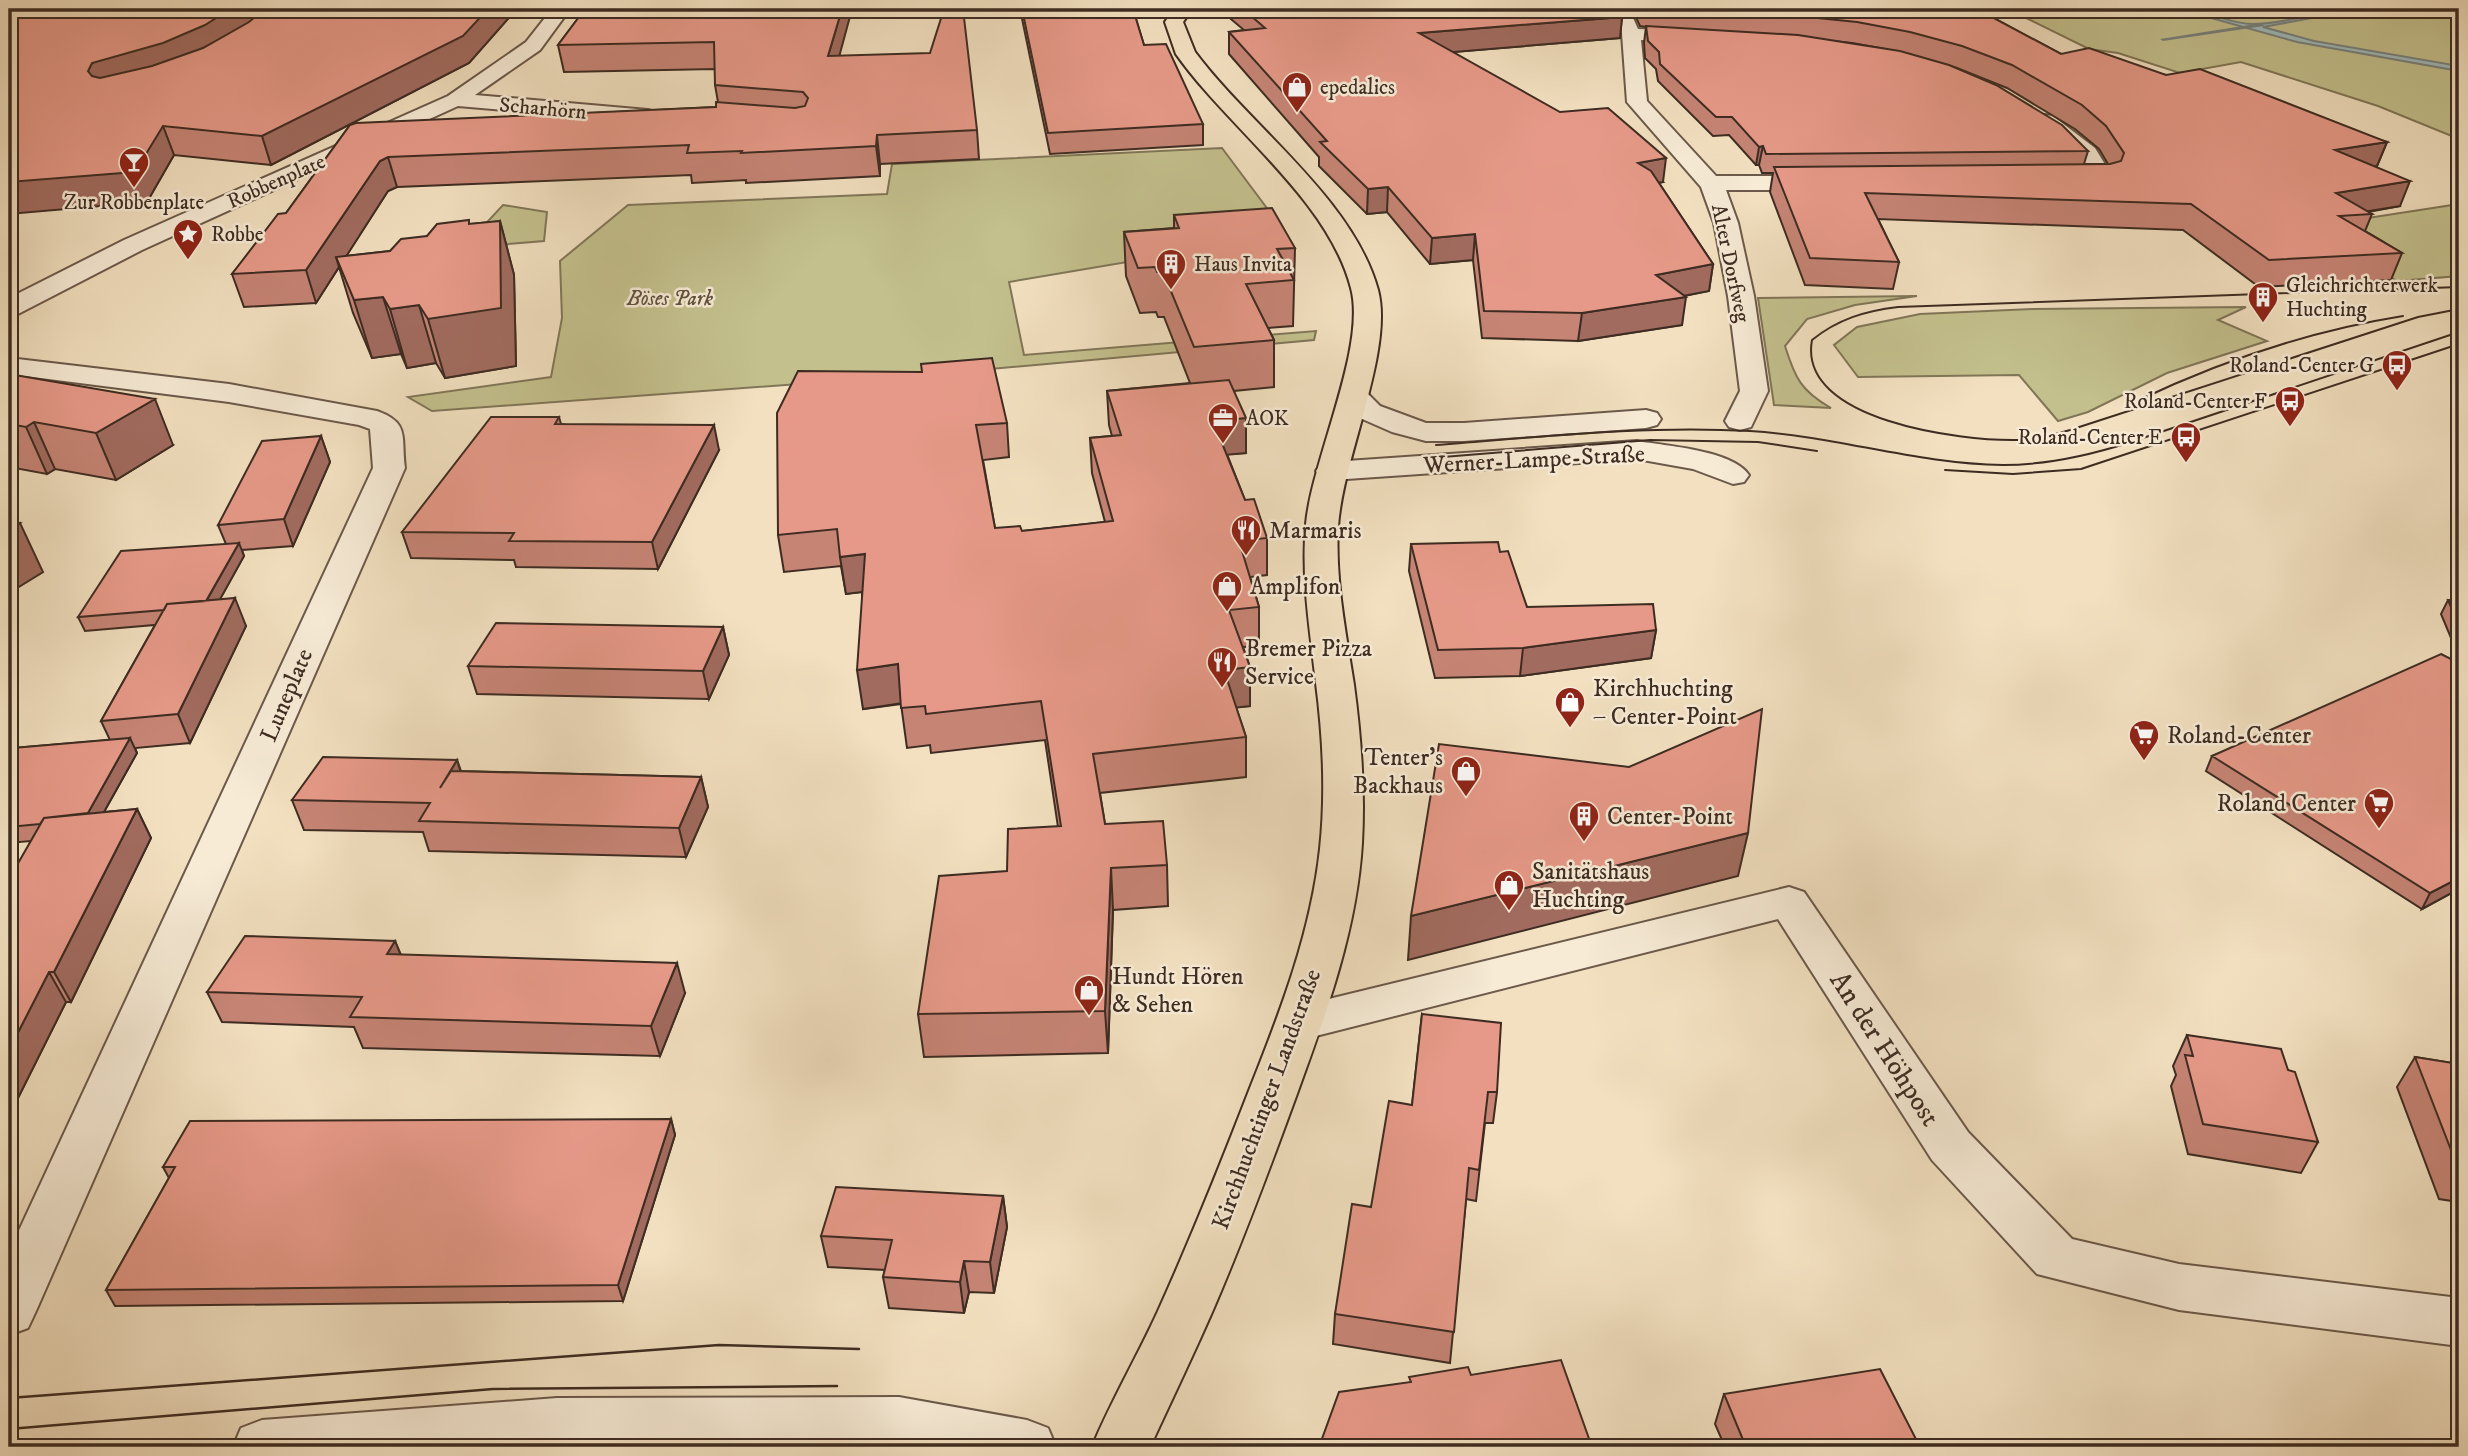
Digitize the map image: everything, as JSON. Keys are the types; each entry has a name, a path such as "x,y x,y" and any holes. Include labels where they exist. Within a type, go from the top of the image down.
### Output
{"main road":[{"name":"Kirchhuchtinger Landstraße","path":"1121,1447 1186,1310 1300,1023 1329,919 1341,848 1340,724 1321,555 1325,500 1354,396 1366,331 1367,305 1364,286 1355,265 1322,213 1185,51 1175,34 1174,22 1183,9"}],"street":[{"name":"Robbenplate","path":"9,308 133,245 455,100 533,46 561,9"},
{"name":"Alter Dorfweg","path":"1620,9 1631,34 1637,102 1710,183 1717,194 1729,235 1741,296 1754,391 1740,421"},
{"path":"1631,34 1719,38"},
{"name":"Scharhörn","path":"455,100 667,117"},
{"path":"2026,109 2087,153 2103,180 2082,180"},
{"path":"1710,183 1850,183"},
{"name":"Luneplate","path":"9,366 229,393 366,417 385,424 388,468 9,1311"},
{"name":"Werner-Lampe-Straße","path":"1354,396 1370,412 1426,432 1464,432 1646,419"},
{"name":"Werner-Lampe-Straße","path":"1332,471 1637,450 1701,461 1733,475"},
{"name":"An der Höhpost","path":"1300,1023 1789,902 1950,1146 2056,1258 2179,1287 2459,1322"},
{"path":"262,1447 558,1424 872,1423 899,1423 958,1432 1027,1447"}],"green space":[{"path":"2008,9 2459,9 2459,139 2378,106 2241,62 2180,73 2118,53 2089,49"},
{"name":"Böses Park","path":"1222,148 1287,235 1009,282 1024,355 1316,331 1314,340 934,374 432,411 408,397 551,377 562,318 560,261 628,205 887,194 892,164"},
{"path":"2459,204 2459,276 2397,281 2335,243 2382,241 2348,221"},
{"path":"503,205 547,212 544,241 463,248"},
{"path":"1917,296 1855,305 1807,319 1785,346 1800,383 1831,408 1774,405 1758,298"},
{"path":"2246,307 2218,320 2267,341 2167,373 2088,412 2058,421 2019,375 1858,377 1834,345 1857,327 1920,314 2032,309"}],"water":[{"path":"2179,9 2253,24 2361,9 2263,27 2314,41 2459,66 2459,71 2297,42"}],"building":[{"path":"9,9 230,9 205,25 163,43 92,63 88,71 92,76 100,78 152,66 203,48 249,22 265,9 488,9 463,36 262,136 163,126 135,172 9,182"},
{"path":"585,9 842,9 828,56 930,53 944,9 963,9 977,130 877,135 876,146 741,153 742,151 687,153 689,145 388,157 380,161 306,270 232,274 278,214 286,213 350,125 356,123 716,107 716,102 795,108 805,106 808,98 803,92 715,85 714,42 558,45"},
{"path":"1022,9 1133,9 1144,45 1166,44 1203,124 1048,133"},
{"path":"1243,9 1619,9 1622,17 1419,33 1560,112 1608,108 1666,158 1638,163 1651,171 1713,264 1656,275 1686,297 1582,313 1484,311 1475,234 1432,238 1388,187 1368,189 1320,142 1327,141 1229,32 1265,28"},
{"path":"1706,9 1977,9 2061,54 2089,48 2166,75 2200,69 2387,142 2335,150 2410,181 2336,193 2372,214 2339,216 2402,253 2269,260 2191,204 1865,193 1899,262 1810,258 1774,167 2110,164 2121,161 2124,153 2106,126 2082,105 2012,65 1962,46 1857,22"},
{"path":"1646,26 1798,35 1900,51 1949,65 1996,85 2062,125 2088,151 1766,154 1763,146 1759,147 1732,117 1716,117 1660,64 1659,52 1648,41"},
{"path":"1272,208 1295,248 1277,249 1294,280 1246,284 1274,340 1194,347 1163,272 1157,272 1155,267 1138,268 1124,232 1179,228 1174,215"},
{"path":"469,220 469,224 500,221 501,308 428,319 419,305 390,309 383,297 354,300 336,257 390,251 401,239 427,236 437,224"},
{"path":"992,358 1007,423 976,425 995,528 1020,526 1022,531 1113,521 1090,438 1121,435 1107,391 1229,380 1246,418 1213,421 1245,500 1254,499 1267,538 1239,541 1259,607 1229,610 1250,667 1224,670 1246,737 1093,754 1105,824 1163,821 1167,865 1111,868 1105,1011 918,1014 939,876 1007,871 1008,829 1061,826 1041,701 926,714 925,706 901,708 898,664 857,670 865,554 840,557 837,529 778,535 777,413 798,371 922,372 921,364"},
{"path":"9,374 155,399 96,433 34,422 26,427 9,424"},
{"path":"491,417 559,417 555,424 714,425 652,542 509,541 514,533 402,532"},
{"path":"321,436 284,519 218,525 262,441"},
{"path":"9,521 20,523 9,529"},
{"path":"1498,542 1500,552 1508,551 1527,607 1653,604 1656,630 1523,648 1438,650 1411,544"},
{"path":"239,543 206,601 167,604 164,610 78,617 121,551"},
{"path":"235,598 178,714 101,721 167,604"},
{"path":"2448,600 2459,602 2459,626"},
{"path":"496,623 723,627 703,671 468,666"},
{"name":"Roland Center","path":"2441,654 2459,663 2459,878 2430,893 2212,756"},
{"name":"Center-Point","path":"1762,709 1748,833 1411,916 1439,744 1629,767"},
{"path":"130,738 88,813 44,818 40,824 9,827 9,747"},
{"path":"323,757 457,760 440,788 451,771 701,777 679,828 419,821 430,803 292,800"},
{"path":"137,809 54,972 49,972 9,1050 9,879 44,818"},
{"path":"245,936 395,941 387,954 677,963 651,1026 350,1017 362,997 207,992"},
{"path":"1422,1014 1501,1023 1497,1092 1488,1092 1479,1170 1469,1168 1454,1332 1335,1314 1352,1204 1371,1207 1389,1101 1412,1105"},
{"path":"2187,1035 2281,1049 2288,1070 2295,1072 2318,1142 2203,1124 2185,1055 2193,1056"},
{"path":"2415,1057 2459,1064 2459,1168 2458,1168"},
{"path":"671,1119 618,1285 106,1290 175,1167 163,1167 190,1121"},
{"path":"836,1187 1003,1196 990,1262 964,1261 960,1282 883,1277 892,1240 821,1236"},
{"path":"1561,1360 1592,1447 1319,1447 1339,1392 1411,1382 1409,1377 1468,1367 1471,1375"},
{"path":"1880,1369 1920,1447 1746,1447 1724,1394"}],"waterway":[{"path":"2163,39 2262,25"}],"tram line":[{"path":"2459,287 1898,307 1852,317 1812,340 1814,368 1830,390 1856,408 1888,421 1924,430 1960,436 2024,440 2070,430 2418,317 2459,309"},
{"path":"2137,401 2267,349 2334,330 2403,316"},
{"path":"1436,445 1593,433 1750,431 1813,438 1939,460 2003,465 2035,463 2082,456 2128,443 2459,332"},
{"path":"1945,470 2013,474 2081,469 2459,344"},
{"path":"1443,457 1650,440 1758,442 1817,451"},
{"path":"9,1398 719,1345 859,1349"},
{"path":"9,1429 493,1389 837,1386"}],"place":[{"name":"epedalics","path":"1297,114"},
{"name":"Zur Robbenplate","path":"134,189"},
{"name":"Robbe","path":"188,261"},
{"name":"Haus Invita","path":"1171,291"},
{"name":"Gleichrichterwerk Huchting","path":"2263,324"},
{"name":"Roland-Center G","path":"2397,392"},
{"name":"Roland-Center F","path":"2290,428"},
{"name":"AOK","path":"1223,445"},
{"name":"Roland-Center E","path":"2186,464"},
{"name":"Marmaris","path":"1246,557"},
{"name":"Amplifon","path":"1227,613"},
{"name":"Bremer Pizza Service","path":"1222,689"},
{"name":"Kirchhuchting – Center-Point","path":"1570,729"},
{"name":"Roland-Center","path":"2144,762"},
{"name":"Tenter's Backhaus","path":"1466,798"},
{"name":"Roland Center","path":"2379,830"},
{"name":"Center-Point","path":"1584,843"},
{"name":"Sanitätshaus Huchting","path":"1509,912"},
{"name":"Hundt Hören & Sehen","path":"1089,1017"}]}
